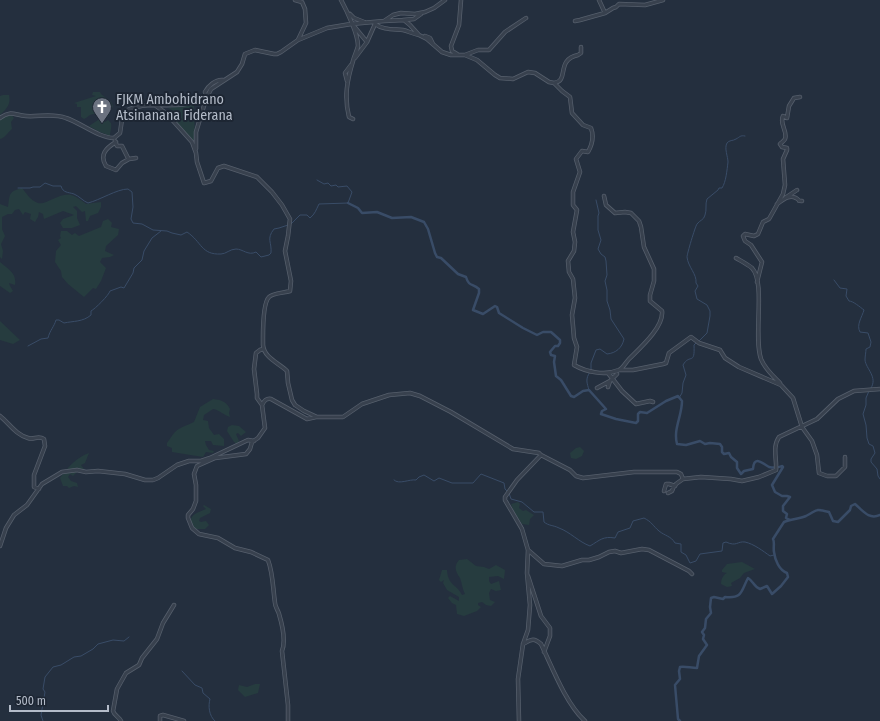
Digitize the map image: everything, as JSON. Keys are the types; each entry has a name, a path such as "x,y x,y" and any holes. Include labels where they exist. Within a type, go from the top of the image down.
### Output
{"street":[{"path":"295,0 302,2 305,9 306,23 298,40"},
{"path":"341,0 354,28 358,46 345,92 349,117 353,119"},
{"path":"317,417 310,415 295,405 292,400 288,383 287,371 263,349 263,316 267,299 270,296 290,291 291,281 285,251 290,219 272,192 257,177 224,166 218,168 211,181 204,183 197,162 196,132 206,98 211,88 237,72 242,64 246,52 255,50 277,54 298,40 327,28 414,18 434,8 445,0"},
{"path":"457,55 452,51 451,46 459,25 461,0"},
{"path":"599,0 605,12"},
{"path":"575,21 605,12 619,4 645,5 663,0"},
{"path":"385,21 397,14 415,14 425,12"},
{"path":"348,13 360,21 373,23 389,29 405,30 430,38 433,45 442,52 451,55 465,56 477,60 500,78 513,79 528,72 535,73 549,82 554,83 570,97 572,113 583,124 591,128 592,145 588,152 582,151 576,159 580,172 573,192 573,205 577,210 573,232 575,242 574,251 568,261 573,279 575,298 572,315 574,338 577,347 574,365 590,371 608,373 663,364 666,363 669,353 690,338 699,343 720,350 725,358 739,367 781,385"},
{"path":"465,56 478,50 490,50 505,32 526,18"},
{"path":"404,20 418,34"},
{"path":"352,63 367,42 373,23"},
{"path":"352,24 367,42"},
{"path":"554,83 560,81 566,62 572,57 578,55 581,52 581,47"},
{"path":"757,282 762,262 751,245 745,241 743,236 745,234 754,236 758,234 763,222 769,219 784,190 783,159 787,150 780,144 785,138 782,118 783,116 787,118 791,103 795,97 800,97"},
{"path":"0,118 5,114 11,113 28,116 57,116 83,125 107,138 114,138 120,133 123,112 139,106 186,104 206,98"},
{"path":"156,106 166,114 192,142 196,153"},
{"path":"114,138 117,146 122,146 126,156 130,159"},
{"path":"116,142 105,150 102,160 106,166 116,170 122,163 136,158"},
{"path":"777,204 796,190"},
{"path":"604,196 606,205 615,213 631,213 639,221 644,247 654,269 650,302 662,311 658,324 646,341 619,370 615,382"},
{"path":"783,199 792,197 802,201"},
{"path":"736,258 753,269 757,282 759,295 758,338 760,358 767,370 793,398 802,427 812,441 817,455 819,473 826,476 836,476 845,467 845,457"},
{"path":"263,349 256,353 254,369 258,398 262,405 266,428 254,441 250,450 246,454 215,458 197,466 194,474 196,501 188,518 192,528 199,534 218,538 235,548 251,552 268,560 275,604 282,626 282,651 288,704 288,721"},
{"path":"608,373 611,380 615,382 636,404 650,401 653,402"},
{"path":"597,388 611,380 617,374"},
{"path":"608,387 611,380"},
{"path":"668,493 672,491 674,486 683,479 701,477 742,481 768,474 777,468 775,453 777,440 779,437 817,419 838,399 854,391 880,389"},
{"path":"262,405 264,400 271,399 307,419 317,417 343,417 362,404 389,395 410,393 420,396 451,412 513,449 539,453 547,459 570,470 576,476 583,478 634,472 677,472 681,474 683,479"},
{"path":"0,416 12,428 26,437 40,437 44,439 44,446 34,475 32,496"},
{"path":"0,546 11,518 27,505 42,484 62,472 78,470 86,472 98,471 125,474 145,480 152,480 158,478 177,465 189,461 207,459 248,440 254,441"},
{"path":"519,721 518,679 523,644 528,630 530,605 527,573 528,550 522,529 505,500 508,491 540,455"},
{"path":"535,462 547,459"},
{"path":"664,491 666,484 674,486"},
{"path":"34,487 39,489"},
{"path":"528,550 544,564 562,566 582,560 589,560 609,552 615,551 621,553 642,549 650,550 692,574"},
{"path":"527,573 541,616 550,628 549,642 544,652"},
{"path":"121,721 113,711 117,689 126,673 139,665 142,658 157,639 163,623 174,605"},
{"path":"523,644 533,639 541,644 560,685 575,710 585,721"},
{"path":"160,721 160,716 163,715 184,721"}],"green space":[{"path":"93,92 100,92 111,102 113,106 108,117 94,114 84,119 81,117 81,107 77,107 77,104 74,103 96,96 92,95"},
{"path":"9,95 9,104 0,115 0,96"},
{"path":"194,104 195,144 176,123 180,114 168,108"},
{"path":"11,114 14,118 11,122 12,129 0,139 0,120 5,115"},
{"path":"98,120 103,120 105,122 108,120 111,123 110,136 89,126"},
{"path":"22,188 31,199 38,203 46,202 60,196 71,195 86,204 101,202 101,207 98,213 90,216 88,221 86,221 85,211 82,212 76,206 73,207 77,211 77,218 80,225 72,228 63,228 60,223 63,219 74,215 63,211 44,219 43,214 39,212 35,222 30,219 31,214 25,212 23,215 19,209 15,210 12,214 2,217 2,229 5,236 1,244 3,251 2,259 0,257 0,204 8,207 10,194"},
{"path":"108,219 112,223 111,227 119,229 118,235 106,246 105,251 114,255 102,258 100,262 106,268 101,281 96,289 93,288 84,297 62,277 61,271 55,262 56,251 61,245 58,240 61,238 61,231 67,231 72,235 75,233 79,236 101,227 103,221"},
{"path":"0,262 15,277 15,285 9,283 13,291 10,293 0,286"},
{"path":"0,321 20,340 13,344 0,340"},
{"path":"213,399 221,400 227,404 230,409 230,417 218,410 213,409 204,415 203,420 208,421 209,428 214,435 219,434 224,439 224,446 213,445 211,441 205,441 209,450 214,451 213,453 206,452 203,457 172,452 172,448 167,446 167,443 173,434 179,429 194,422 200,407"},
{"path":"232,425 239,426 246,432 241,436 238,433 236,434 239,441 237,444 227,431 228,427"},
{"path":"580,447 584,451 582,456 576,459 571,458 570,453 576,448"},
{"path":"89,453 85,463 81,465 84,469 79,470 73,476 70,474 68,477 71,481 77,483 78,487 74,486 69,488 67,486 63,486 60,478 63,474 76,460"},
{"path":"518,502 520,504 519,508 534,515 530,519 529,525 522,524 513,510 511,504"},
{"path":"204,505 211,509 210,513 200,518 199,521 206,521 209,525 205,529 195,529 192,525 191,518 206,509 203,506"},
{"path":"467,559 476,566 489,569 496,565 505,570 504,579 498,576 489,577 491,584 499,581 501,590 496,591 491,589 489,593 490,600 495,602 491,606 482,602 478,603 481,607 477,611 464,616 457,614 456,605 448,598 450,596 459,601 459,597 447,590 443,583 444,580 441,582 439,580 442,570 447,570 451,582 462,595 465,594 460,578 456,572 456,567 459,560"},
{"path":"742,562 755,569 744,573 740,578 731,583 732,586 727,587 721,584 722,577 727,573 722,572 722,570 727,564"},
{"path":"260,684 258,693 245,697 238,690 239,685 247,687"}],"waterway":[{"path":"699,341 707,333 710,311 707,305 697,299 695,291 698,286 687,255 696,226 704,217 707,199 719,188 722,188 724,183 728,162 726,145 729,141 745,136"},
{"path":"291,224 300,215 307,215 310,218 319,204 348,203 352,192 347,186 331,186 328,183 324,184 317,180"},
{"path":"18,188 40,187 45,183 53,186 61,186 64,191 76,195 88,203 124,189 128,189 132,192 133,207 131,219 133,223 142,224 153,230 167,231 181,235 187,232 205,250 214,254 223,254 239,249 248,253 256,252 261,257 269,255 271,253 270,235 274,229 288,225"},
{"path":"591,371 591,363 596,350 600,349 607,354 613,352 618,350 624,339 611,319 607,301 605,281 607,275 606,261 605,257 598,249 601,240 598,230 599,213 596,200"},
{"path":"348,203 358,208 362,213 377,212 392,218 411,217 424,222 428,229 437,257 441,258 458,274 466,277 470,284 479,289 473,310 483,314 495,306 497,307 499,313 523,328 537,335 543,332 551,332 560,340 558,346 555,346 550,352 551,355 555,356 554,362 556,376 561,380 571,396 574,397 583,391 589,390 606,409 602,411 601,414 636,423 640,412 647,413 666,401 678,396 682,401 676,433 677,444 686,445 700,441 705,444 720,444 722,447 722,452 724,454 729,453 737,462 737,468 741,474 744,471 753,469 754,464 757,461 762,462 769,467 776,468 782,466 783,467 772,485 775,492 782,496 790,497 783,506 783,511 787,514 786,518 790,520"},
{"path":"28,346 41,339 48,338 56,320 64,323 85,319 91,315 91,311 102,302 110,291 121,287 124,288 133,273 134,268 142,260 144,251 152,238 161,231"},
{"path":"834,280 840,288 847,289 846,296 849,301 864,310 859,329 860,332 868,333 871,342 870,347 866,349 865,360 873,380 871,388"},
{"path":"679,398 682,393 686,375 683,365 693,357 694,345 696,343"},
{"path":"589,390 587,379 590,372"},
{"path":"869,391 863,414 867,438 869,444 873,446 875,453 871,459 871,462 877,469 880,479"},
{"path":"394,480 399,482 416,480 424,475 434,481 439,478 452,483 473,483 481,474 504,483 507,491"},
{"path":"509,493 511,499 522,502 534,512 543,512 544,522 563,530 590,546 604,538 615,538 618,532 630,528 633,521 644,518 659,531 672,539 675,543 681,544 681,552 686,555 690,563 696,561 700,554 722,551 723,543 726,542 732,544 745,542 755,546 770,556 774,555"},
{"path":"680,721 678,719 675,685 680,679 680,667 697,668 699,656 707,645 703,639 704,635 702,632 705,628 706,619 711,613 711,598 714,597 723,599 725,597 735,597 741,593 748,578 756,587 760,589 767,586 772,594 781,586 788,577 787,573 782,570 776,561 773,539 784,522 806,516 818,510 829,512 833,521 838,522 850,510 851,506 855,504 869,516 880,515"},
{"path":"43,721 41,715 45,692 43,689 45,677 53,667 61,665 74,657 81,656 93,649 98,644 113,640 124,641 129,637"},
{"path":"182,671 195,685 202,688 203,693 210,699 209,705 211,716 215,721"}],"place":[{"name":"FJKM Ambohidrano Atsinanana Fiderana","path":"102,124"}]}
